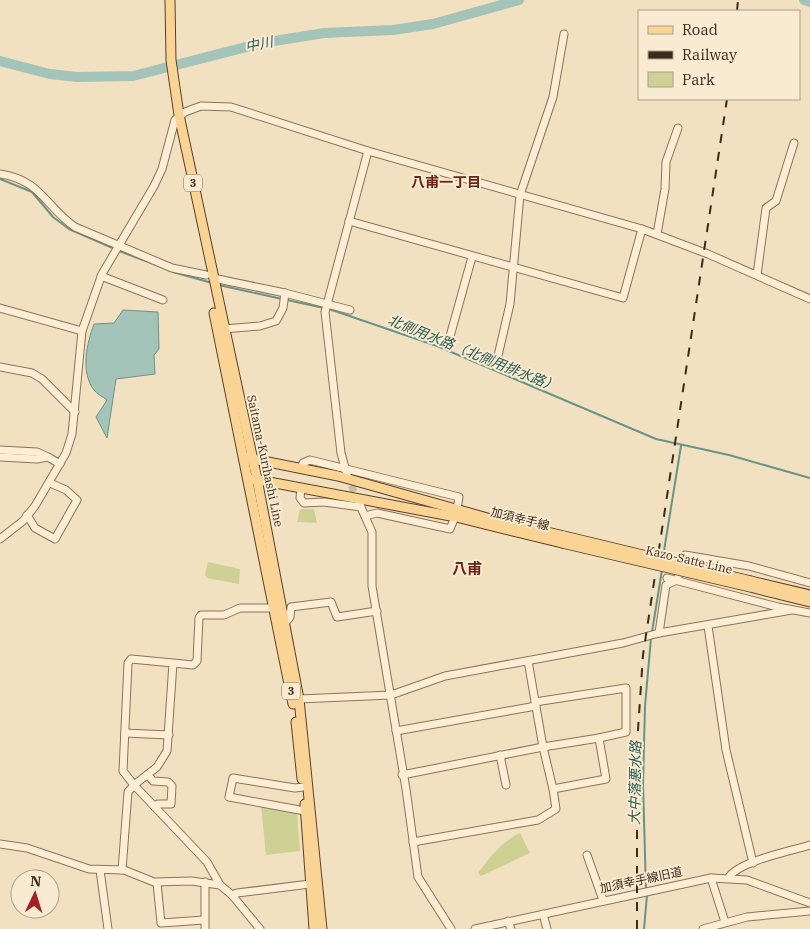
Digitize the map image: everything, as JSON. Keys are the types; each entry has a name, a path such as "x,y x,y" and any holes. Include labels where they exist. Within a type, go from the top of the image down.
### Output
{"main road":[{"name":"Saitama-Kurihashi Line","path":"165,0 171,87 282,626 299,699 322,929"},
{"name":"Saitama-Kurihashi Line","path":"168,48 170,0"},
{"name":"Saitama-Kurihashi Line","path":"211,281 224,329 247,458"},
{"path":"247,458 301,468 456,513"},
{"name":"Saitama-Kurihashi Line","path":"252,479 275,608 282,626 293,700 303,787 314,929"},
{"path":"252,479 456,513"},
{"name":"加須幸手線","path":"456,513 491,519 563,539"},
{"name":"加須幸手線","path":"456,513 471,521 563,539"},
{"name":"Kazo-Satte Line","path":"563,539 750,584 810,595"},
{"name":"Kazo-Satte Line","path":"750,584 810,602"}],"street":[{"path":"497,360 510,304 520,195 553,97 564,34"},
{"path":"0,539 8,534 27,515 50,483 60,464 72,434 82,331 101,276 162,170 177,118 201,106 226,106 368,151 642,229 757,274 810,299"},
{"path":"657,234 665,189 666,162 678,128"},
{"path":"757,274 766,208 776,201 794,143"},
{"path":"345,472 328,356 326,308 368,151"},
{"path":"0,174 24,180 44,196 63,219 117,249 211,281 285,293 326,308 350,310"},
{"path":"349,221 623,298 642,229"},
{"path":"449,340 472,257"},
{"path":"101,276 163,300"},
{"path":"224,329 260,326 276,321 283,308 285,293"},
{"path":"0,308 82,331"},
{"path":"0,367 32,373 42,379 74,412"},
{"path":"0,450 48,457 60,464"},
{"path":"0,457 37,455"},
{"path":"301,468 303,463 310,460 345,472 458,497 456,513 450,529 377,513 365,516"},
{"path":"27,515 35,528 55,539 77,500 66,490 50,483"},
{"path":"301,488 300,498 304,503 324,502 360,505 372,532 372,586 391,695 418,877 451,929"},
{"path":"660,633 666,585 677,580 684,556 687,555 710,561 748,566 810,583"},
{"path":"667,578 810,613"},
{"path":"282,626 290,617 291,607 331,602 337,617 377,611"},
{"path":"260,929 232,895 220,885 207,862 123,771 128,663 131,660 193,665 196,661 199,618 202,615 224,615 240,608 275,608"},
{"path":"299,699 391,695 445,676 623,643 660,633 792,610"},
{"path":"708,626 726,750 753,863"},
{"path":"413,842 538,820 556,809 528,661"},
{"path":"122,870 128,792 157,767 167,751 173,662"},
{"path":"396,731 626,688 626,732 402,775"},
{"path":"125,733 169,734"},
{"path":"553,789 606,779 599,738"},
{"path":"500,755 506,785"},
{"path":"148,775 153,781 168,782 172,786 171,804 158,804 155,807"},
{"path":"303,787 294,788 233,778 229,797 305,810"},
{"path":"0,844 27,848 68,863 100,870 122,870 157,882 205,882 220,885"},
{"path":"729,877 734,872 753,863 810,845"},
{"path":"587,855 603,900"},
{"path":"100,870 108,929"},
{"name":"加須幸手線旧道","path":"475,929 711,878 729,877 757,883 810,903"},
{"path":"711,878 725,922"},
{"path":"157,882 161,923 204,920"},
{"path":"205,882 205,929"},
{"path":"232,895 310,884"},
{"path":"703,929 760,914 810,911"},
{"path":"543,914 547,929"},
{"path":"508,921 511,929"}],"green space":[{"path":"300,509 314,509 317,523 297,522"},
{"path":"208,562 240,569 239,584 207,578 205,575"},
{"path":"261,805 297,812 300,851 266,855"},
{"path":"520,833 530,853 481,876 478,873 492,856 502,845"}],"water":[{"path":"123,310 158,312 159,349 154,355 155,374 116,379 107,438 96,417 107,400 95,391 90,383 86,366 87,348 94,324 114,323"}],"waterway":[{"name":"中川","path":"0,61 50,74 77,77 133,76 262,43 324,33 393,30 433,24 519,0"},
{"name":"中川","path":"804,0 810,2"},
{"name":"北側用水路（北側用排水路）","path":"0,179 32,192 53,217 69,229 115,249"},
{"name":"北側用水路（北側用排水路）","path":"119,251 159,266"},
{"name":"北側用水路（北側用排水路）","path":"173,272 212,283"},
{"name":"北側用水路（北側用排水路）","path":"219,285 282,299"},
{"name":"北側用水路（北側用排水路）","path":"287,300 324,308"},
{"name":"北側用水路（北側用排水路）","path":"329,309 437,346 656,439 729,455 810,478"},
{"name":"大中落悪水路","path":"663,557 681,446"},
{"name":"大中落悪水路","path":"652,632 662,570"},
{"name":"大中落悪水路","path":"646,890 643,784 645,706 651,638"},
{"name":"大中落悪水路","path":"644,929 647,895"}],"tunnel":[{"path":"347,476 358,500"}],"railway":[{"path":"737,10 738,0"},
{"path":"637,929 637,745 643,655 727,100"}],"district":[{"name":"八甫一丁目","path":"446,182"},
{"name":"八甫","path":"467,569"}]}
